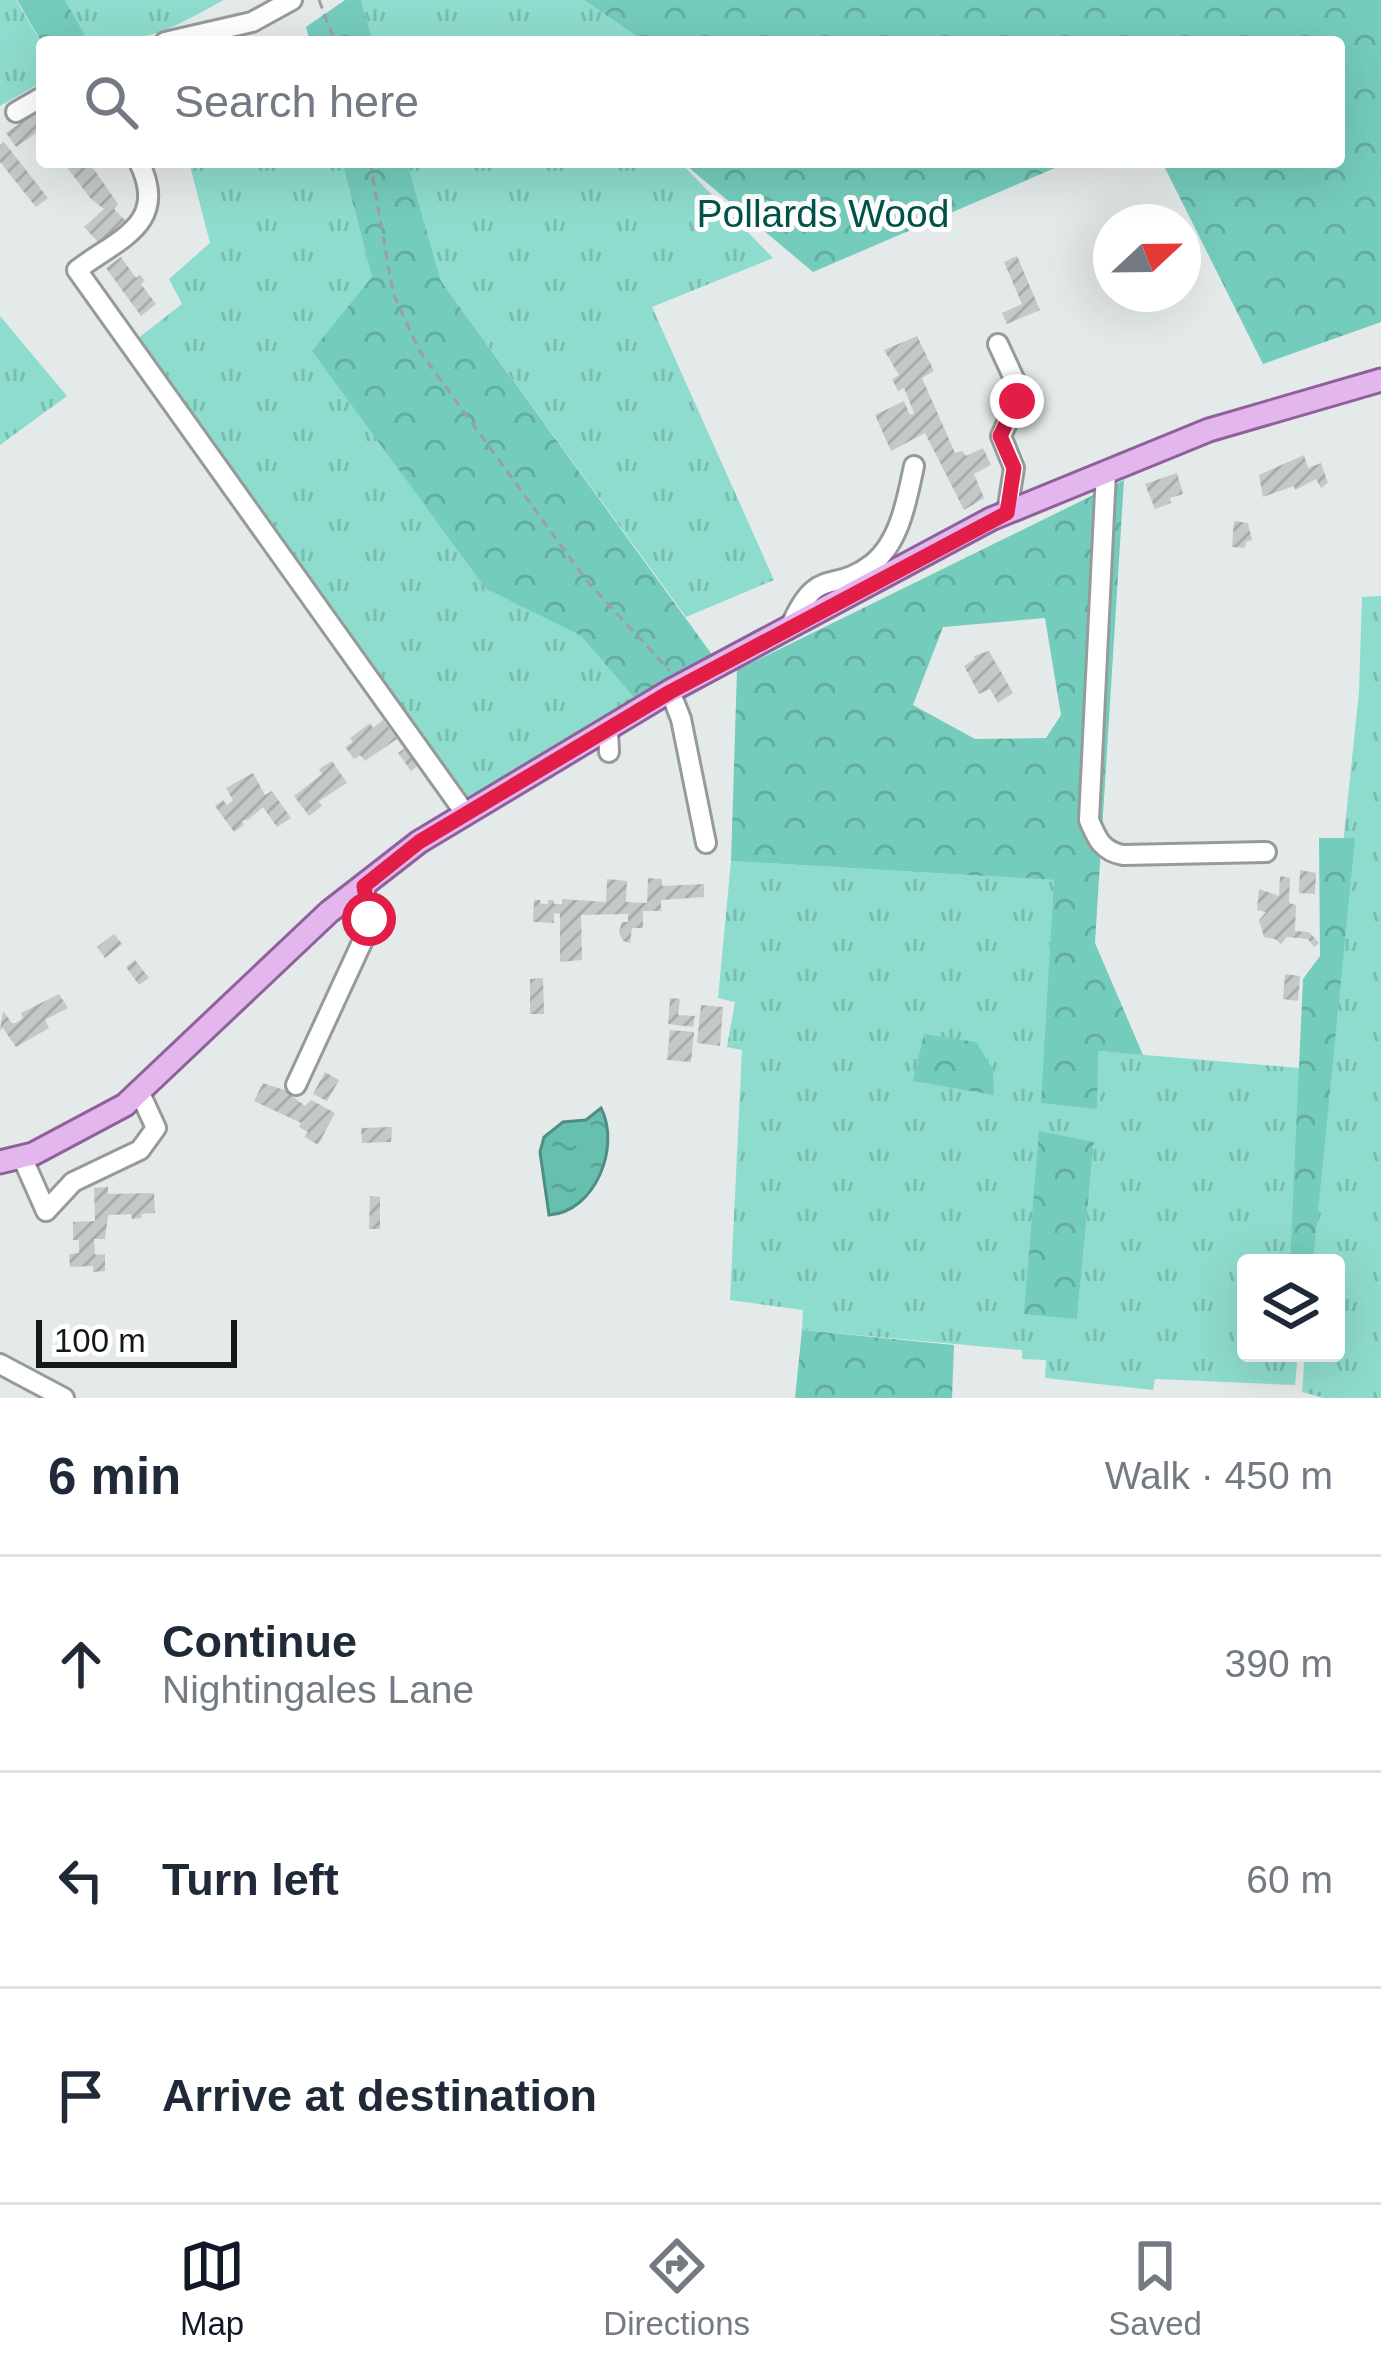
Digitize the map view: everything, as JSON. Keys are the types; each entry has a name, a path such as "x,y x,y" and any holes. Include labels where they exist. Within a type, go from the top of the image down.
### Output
{"main road":[{"path":"11,1160 125,1105 329,912 419,842 466,813 609,742 673,684 1007,513 1209,430 1381,380"}],"street":[{"path":"191,36 252,22 292,0"},
{"path":"16,112 36,101"},
{"path":"143,168 149,201 141,223 77,271 466,813"},
{"path":"998,344 1016,383 1017,401 1000,436 1014,468 1007,513"},
{"path":"791,625 812,589 868,567 881,554 906,505 914,466"},
{"path":"1106,472 1089,820 1097,840 1109,852 1123,856 1266,852"},
{"path":"673,684 706,843"},
{"path":"296,1085 364,938 369,919 364,886"},
{"path":"11,1160 46,1211 73,1183 140,1150 156,1128 139,1091"},
{"path":"0,1364 64,1398"}],"path":[{"path":"319,0 333,36"},
{"path":"371,168 393,293 419,350 586,580 673,684"}],"green space":[{"path":"0,0 16,0 37,36 36,85 0,106"},
{"path":"17,0 65,0 86,36 38,36"},
{"path":"65,0 224,0 160,32 86,36"},
{"path":"345,0 361,0 371,36 308,36 306,27"},
{"path":"361,0 584,0 636,36 371,36"},
{"path":"584,0 1381,0 1381,322 1263,364 1201,240 1201,204 1183,204 1165,168 1345,168 1345,36 636,36"},
{"path":"191,168 344,168 372,277 486,589 581,636 636,700 466,799 137,339 182,304 169,279 210,243"},
{"path":"344,168 409,168 441,281 713,656 636,700 581,636 486,589 312,351 372,277"},
{"path":"409,168 686,168 773,258 652,307 774,580 686,617 441,281"},
{"name":"Pollards Wood","path":"689,168 1055,168 813,272"},
{"path":"0,316 67,396 0,445"},
{"path":"1124,480 1095,943 1143,1055 1098,1051 1097,1109 1041,1103 1054,880 731,861 737,670","holes":["1045,618 1061,715 1046,738 975,739 913,705 943,627"]},
{"path":"1381,596 1381,1398 1324,1398 1302,1392 1304,1362 1345,1362 1345,1254 1314,1254 1338,992 1328,988 1359,692 1362,597"},
{"path":"1319,838 1355,838 1314,1254 1290,1254 1303,979 1320,956"},
{"path":"731,861 1054,880 1098,1051 1300,1068 1290,1254 1237,1254 1237,1362 1297,1362 1295,1385 1155,1379 1153,1390 1045,1378 1046,1360 1022,1359 1022,1350 802,1330 803,1310 730,1300 742,1050 727,1047 735,1002 718,998","holes":["1039,1132 1094,1143 1077,1318"]},
{"path":"924,1034 976,1042 993,1070 994,1095 913,1081"},
{"path":"1039,1131 1094,1142 1077,1319 1024,1314"},
{"path":"802,1330 954,1345 952,1398 795,1398"}],"water":[{"path":"601,1108 608,1141 600,1175 579,1202 549,1215 540,1152 544,1137 563,1122 586,1120"}],"building":[{"path":"36,112 36,133 16,147 6,133"},
{"path":"4,142 48,198 36,207 0,162"},
{"path":"68,168 93,168 118,204 114,209 128,223 102,246 84,227 104,209"},
{"path":"1017,256 1040,310 1007,324 1002,313 1022,304 1004,262"},
{"path":"121,257 136,278 140,275 145,281 141,284 156,304 141,316 106,268"},
{"path":"917,336 934,371 922,378 955,453 962,451 966,456 983,448 991,465 974,474 984,498 964,510 925,433 891,451 875,415 904,401 910,415 914,413 904,388 898,391 892,379 899,375 884,350"},
{"path":"1304,455 1308,468 1321,463 1328,483 1321,488 1316,479 1295,490 1294,486 1263,497 1259,475"},
{"path":"1177,473 1183,494 1155,509 1145,484"},
{"path":"1234,521 1248,523 1252,540 1245,548 1232,547"},
{"path":"989,651 1013,693 998,703 990,689 979,694 964,666"},
{"path":"383,720 397,739 365,761 360,755 354,759 345,747 353,742 350,738"},
{"path":"409,745 422,763 411,771 398,753"},
{"path":"332,761 347,783 319,801 322,806 309,816 294,796"},
{"path":"253,773 265,795 272,791 291,818 277,827 263,807 234,832 215,806 233,800 226,788"},
{"path":"1300,870 1316,873 1315,894 1299,893"},
{"path":"1280,876 1290,878 1295,931 1309,932 1319,943 1314,947 1308,939 1287,937 1281,944 1264,937 1259,920 1266,912 1257,910 1259,889 1279,896"},
{"path":"648,878 662,879 662,886 704,884 704,897 661,900 661,911 643,911 643,928 632,928 630,943 619,932 628,914 581,915 582,960 560,962 560,914 554,913 554,923 533,922 534,900 541,904 554,900 562,904 562,899 606,902 607,879 627,881 626,902 647,903"},
{"path":"114,934 122,944 105,958 97,947"},
{"path":"135,960 149,978 139,985 126,967"},
{"path":"1285,974 1300,976 1298,1001 1283,999"},
{"path":"543,978 544,1014 530,1014 530,979"},
{"path":"59,994 68,1008 45,1020 49,1028 16,1047 0,1030 3,1011 16,1023 23,1018 21,1013"},
{"path":"670,998 680,999 678,1015 695,1016 693,1027 668,1024"},
{"path":"701,1005 723,1007 720,1046 697,1043"},
{"path":"670,1030 694,1032 691,1062 667,1060"},
{"path":"325,1072 339,1080 327,1101 313,1094"},
{"path":"263,1083 284,1090 305,1106 311,1100 335,1113 318,1145 305,1137 308,1132 299,1127 301,1123 254,1101"},
{"path":"392,1127 391,1142 362,1143 361,1128"},
{"path":"108,1187 108,1194 154,1193 155,1213 132,1219 131,1214 108,1215 105,1239 94,1239 95,1255 105,1254 105,1271 93,1272 93,1266 70,1267 69,1254 79,1253 73,1222 95,1221 94,1188"},
{"path":"370,1196 380,1197 380,1229 369,1229"}],"route":[{"path":"369,919 364,886 419,842 773,634 1007,513 1014,468 1000,436 1017,401"}]}
